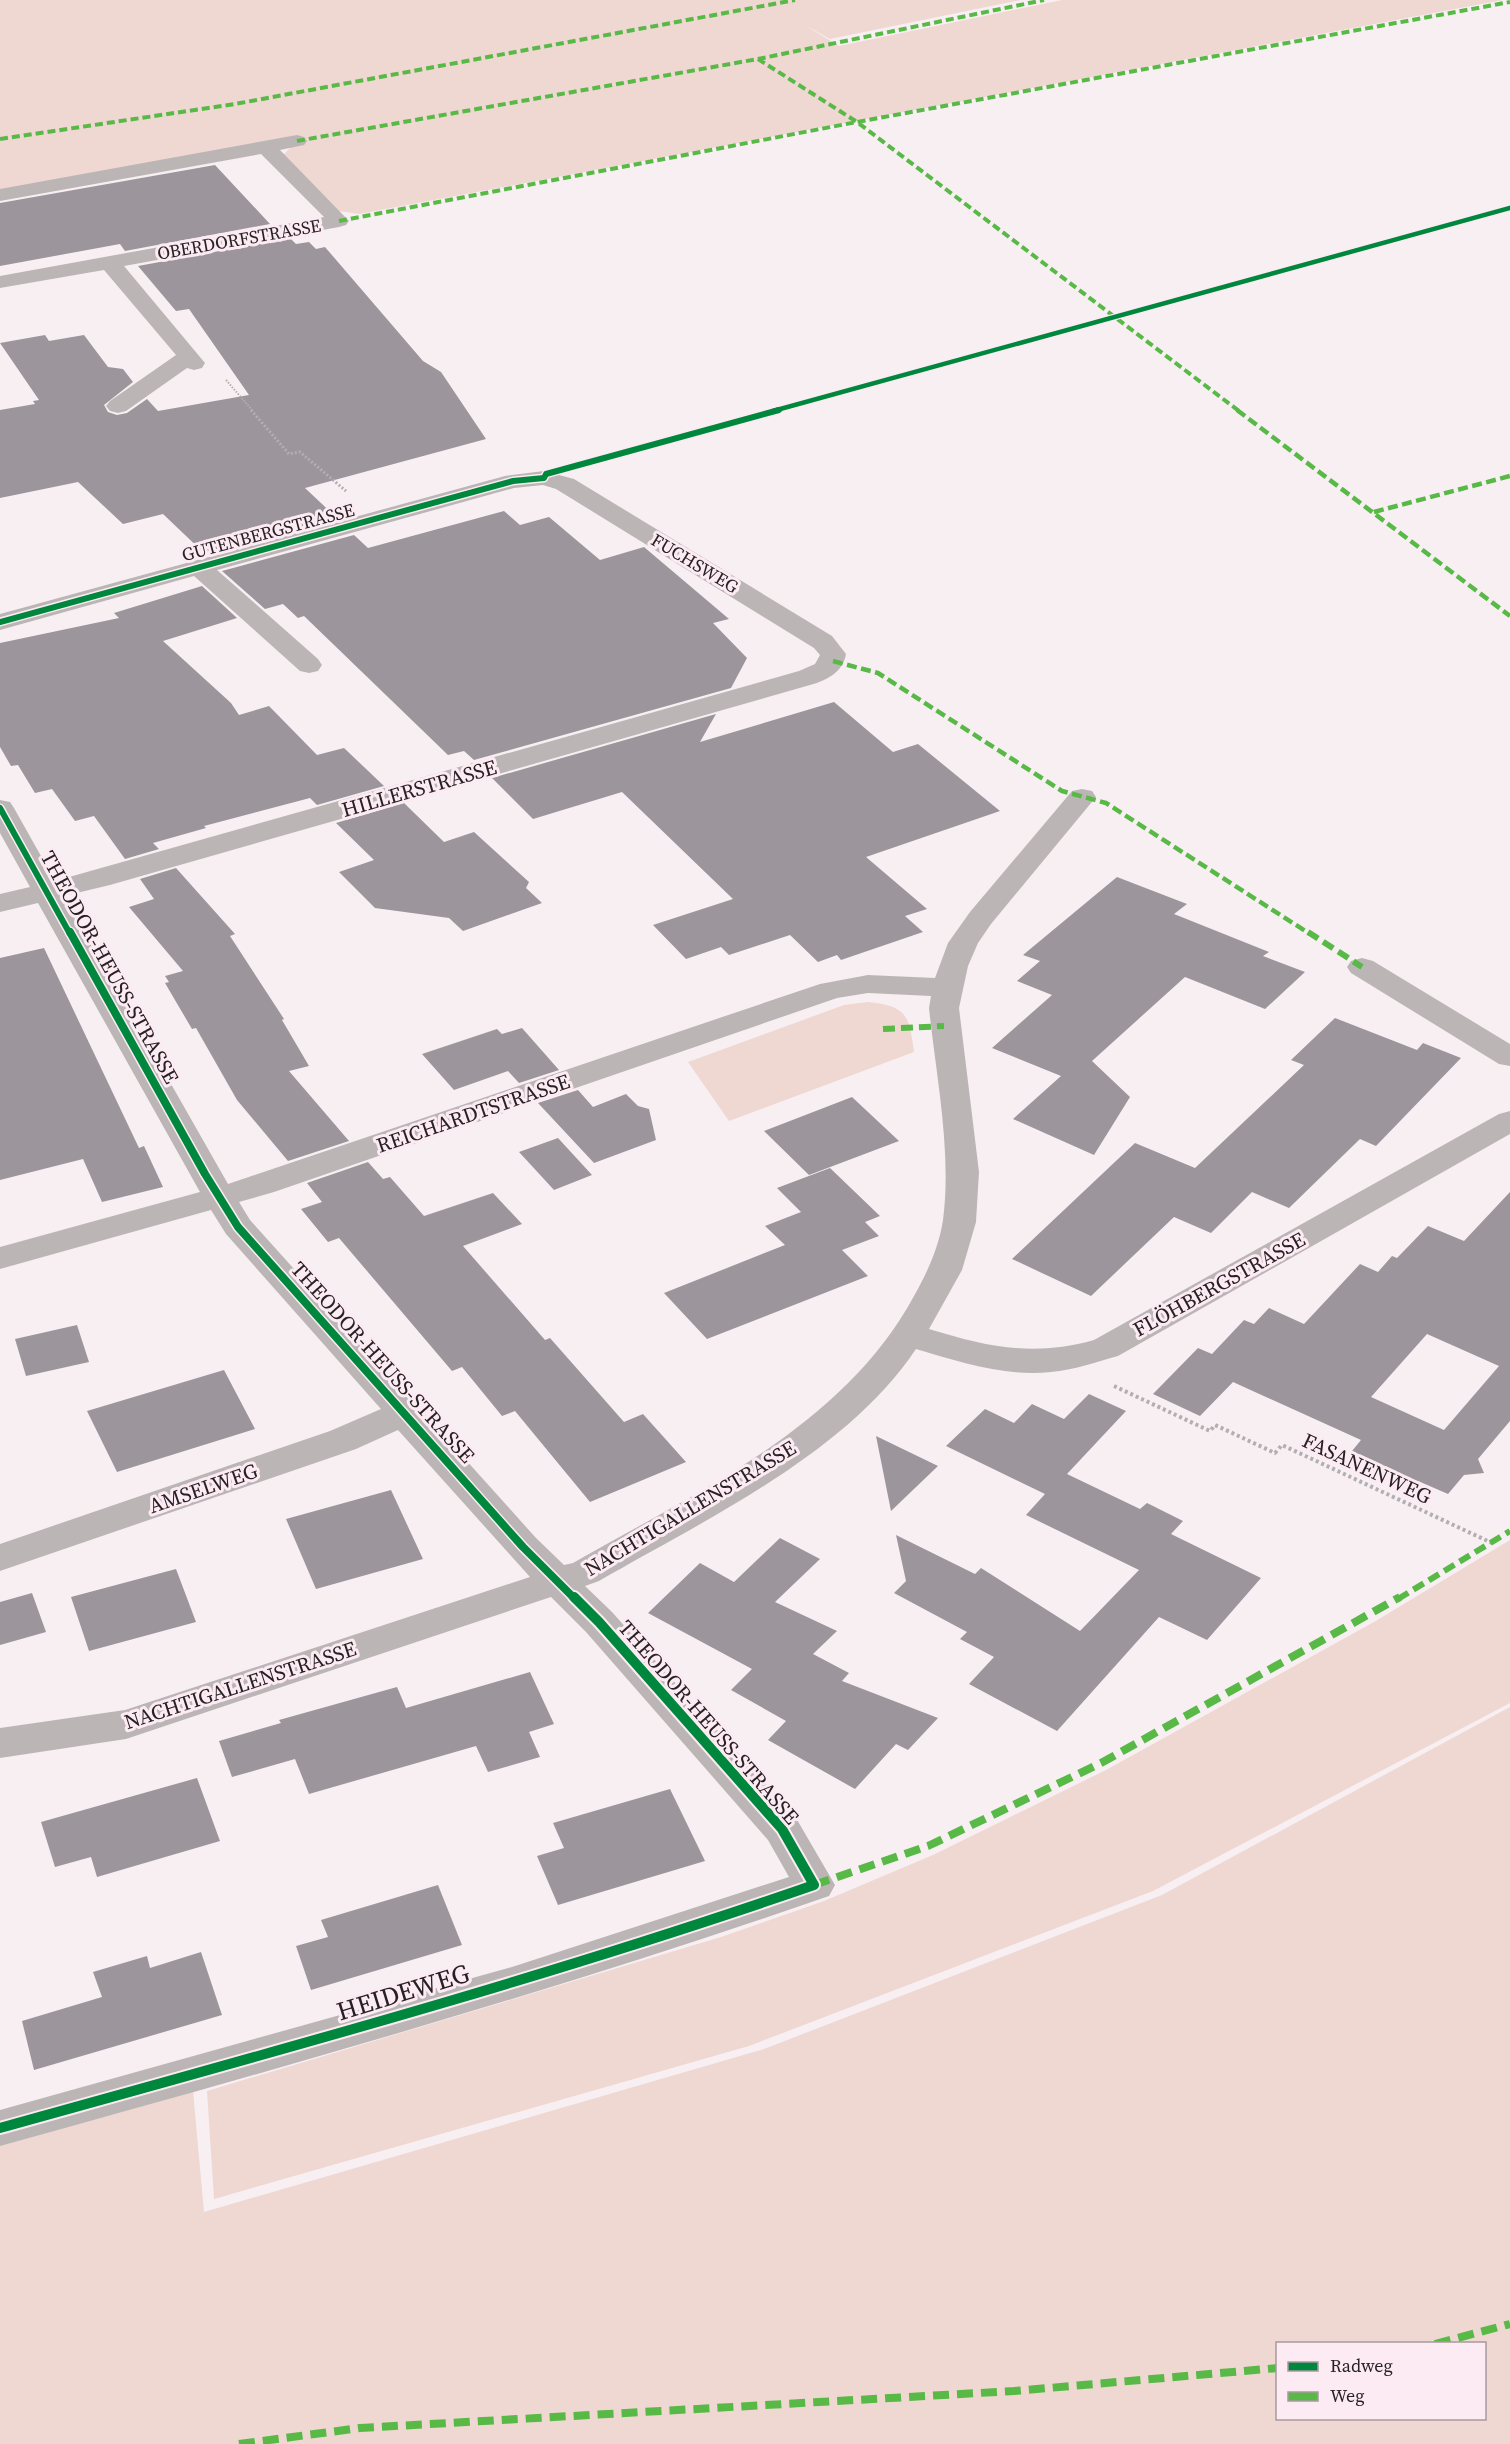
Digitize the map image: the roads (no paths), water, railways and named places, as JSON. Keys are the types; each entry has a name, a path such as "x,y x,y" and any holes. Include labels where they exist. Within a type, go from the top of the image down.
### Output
{"street":[{"path":"0,195 297,141"},
{"name":"OBERDORFSTRASSE","path":"0,282 339,221 267,148"},
{"path":"109,262 191,360 118,406"},
{"name":"GUTENBERGSTRASSE","path":"0,621 518,480 544,478"},
{"name":"FUCHSWEG","path":"544,478 565,484 823,642 830,648 833,661"},
{"path":"198,567 309,665"},
{"name":"HILLERSTRASSE","path":"0,903 111,876 808,677 828,668 833,661"},
{"name":"NACHTIGALLENSTRASSE","path":"0,1743 126,1724 596,1566 747,1479 808,1438 844,1408 909,1335 945,1270 959,1222 962,1196 962,1148 944,1026 946,988 952,966 963,943 980,918 1082,797"},
{"name":"THEODOR-HEUSS-STRASSE","path":"0,808 238,1227 523,1548 599,1622 782,1829 814,1885"},
{"path":"1362,967 1510,1057"},
{"name":"REICHARDTSTRASSE","path":"0,1258 219,1197 831,990 868,984 946,988"},
{"name":"FLÖHBERGSTRASSE","path":"909,1335 1007,1362 1040,1363 1077,1357 1106,1348 1510,1121"},
{"name":"AMSELWEG","path":"0,1558 343,1440 404,1413"},
{"name":"HEIDEWEG","path":"0,2128 362,2027 715,1921 814,1885"}]}
